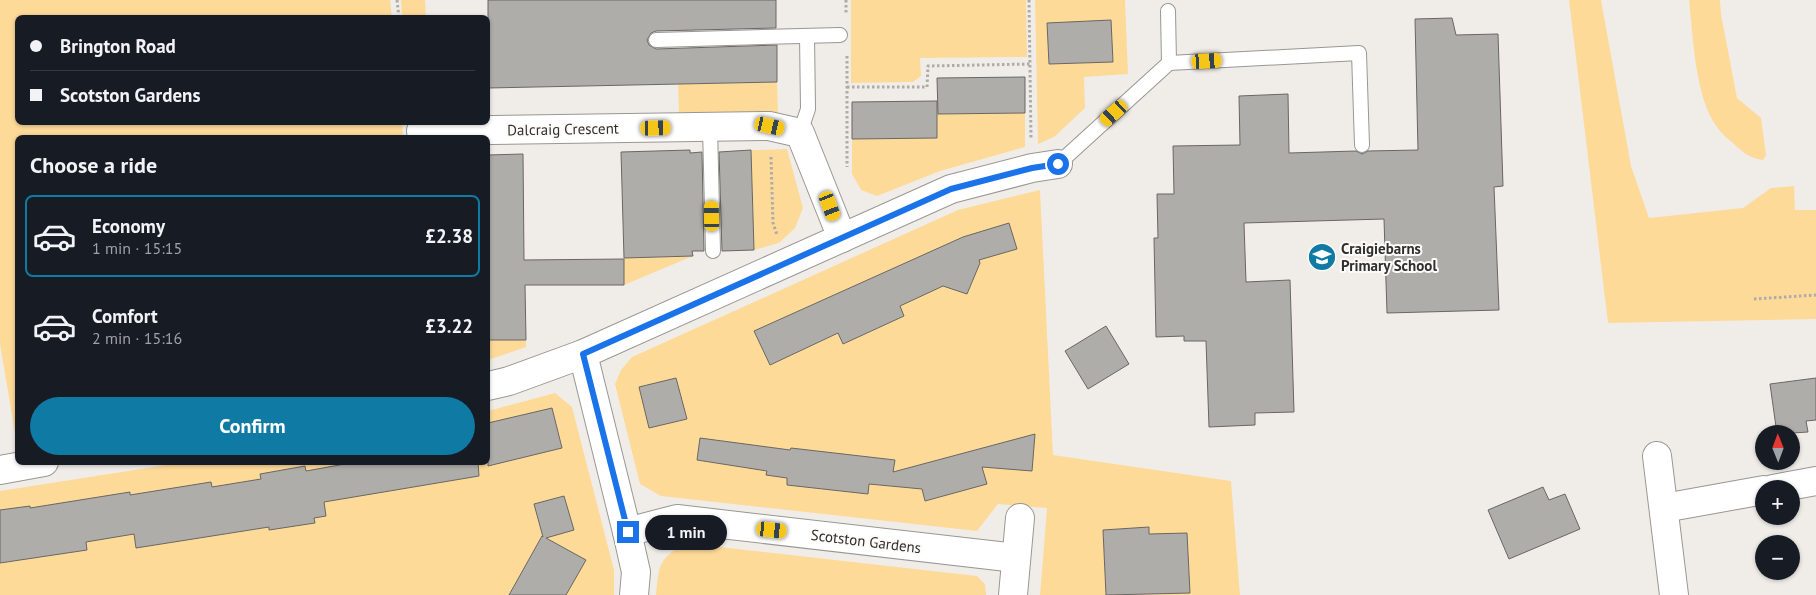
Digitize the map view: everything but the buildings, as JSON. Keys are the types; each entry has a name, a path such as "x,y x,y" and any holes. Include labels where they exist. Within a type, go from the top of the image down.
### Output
{"street":[{"name":"Dalcraig Crescent","path":"421,131 770,126 800,133"},
{"path":"800,133 842,238"},
{"path":"490,386 509,381 583,354 951,189 1032,168 1058,164"},
{"path":"583,354 628,532 636,572 634,595"},
{"path":"1658,456 1674,595"},
{"path":"0,470 28,465"},
{"path":"1800,484 1816,481"},
{"path":"1664,508 1755,492"},
{"path":"1013,595 1020,518"},
{"name":"Scotston Gardens","path":"628,532 677,519 1016,558"}],"lane":[{"path":"1168,11 1170,63"},
{"path":"656,40 840,35"},
{"path":"800,133 808,109 807,36"},
{"path":"1058,164 1170,63 1359,53 1362,145"},
{"path":"710,127 713,252"}],"path":[{"path":"397,0 399,15"},
{"path":"846,0 846,18"},
{"path":"1029,0 1032,168"},
{"path":"815,169 847,168 846,53"},
{"path":"847,88 927,87 928,66 1031,64"},
{"path":"770,126 774,223 788,263"},
{"path":"1754,298 1816,295"}],"shaded area":[{"path":"0,0 390,0 392,15 15,15 15,125 402,125 403,135 15,135 15,433 0,344"},
{"path":"401,0 425,0 426,15 402,15"},
{"path":"851,0 1026,0 1027,57 920,58 921,76 913,82 851,83"},
{"path":"1035,0 1125,0 1128,74 1084,77 1085,108 1054,137 1038,144"},
{"path":"1569,0 1601,0 1631,166 1649,218 1743,208 1771,188 1794,186 1795,210 1816,210 1816,319 1608,323"},
{"path":"1689,0 1720,0 1737,98 1761,118 1766,155 1763,160 1751,157 1740,150 1720,131 1710,115 1704,100 1696,66"},
{"path":"777,82 778,113 679,114 678,84"},
{"path":"1025,113 1025,147 940,171 877,196 861,190 852,174 852,139 937,138 937,114"},
{"path":"787,149 803,208 795,228 779,243 754,250 751,150"},
{"path":"1040,190 1053,455 1231,481 1240,595 1040,595 1047,508 998,504 977,531 661,496 640,484 615,384 621,370 632,357 958,210"},
{"path":"693,256 624,285 624,258"},
{"path":"490,340 526,340 526,347 490,359"},
{"path":"555,393 572,407 614,570 614,595 0,595 0,491 166,465 490,465 490,410"},
{"path":"685,543 977,576 985,584 986,595 656,595 659,570 662,564 670,554"}],"place":[{"name":"Craigiebarns Primary School","path":"1322,257"}],"route":[{"path":"628,532 583,354 951,189 1032,168 1058,164"}]}
